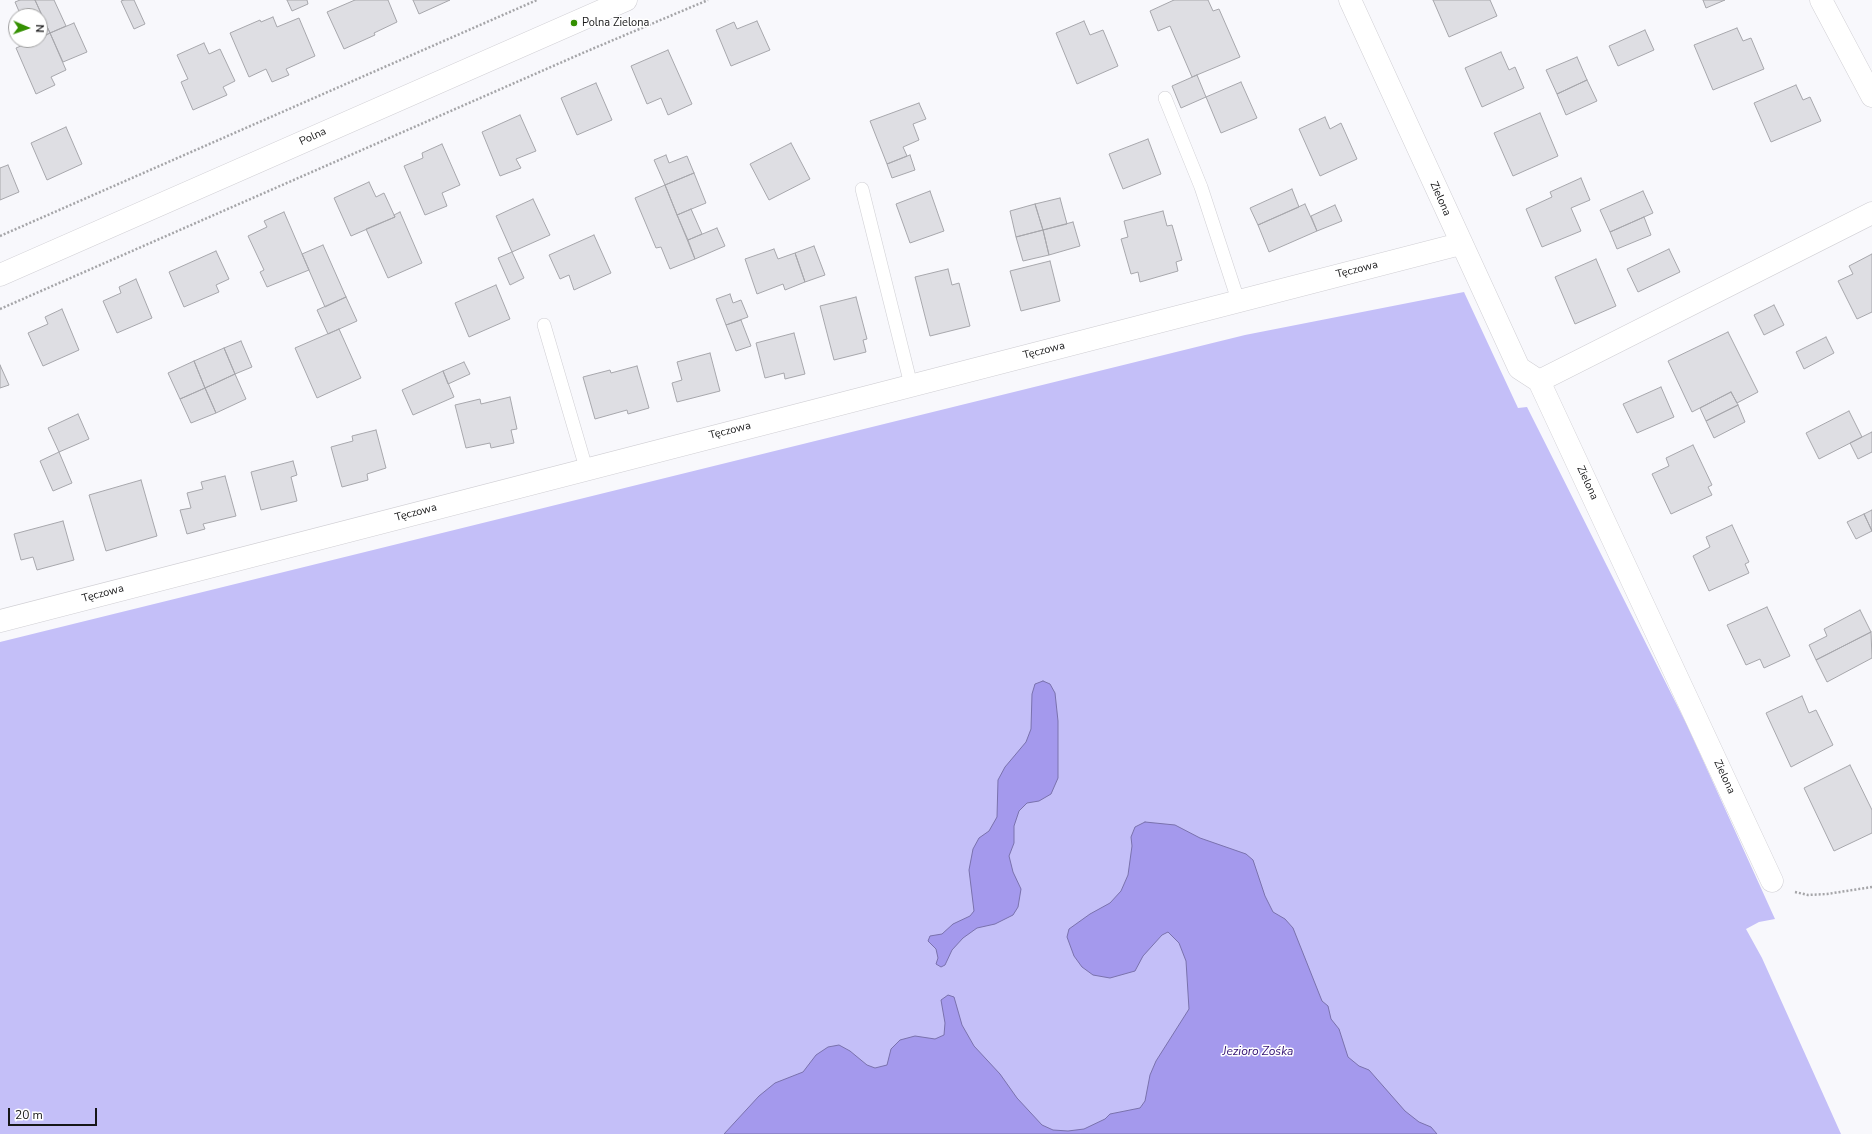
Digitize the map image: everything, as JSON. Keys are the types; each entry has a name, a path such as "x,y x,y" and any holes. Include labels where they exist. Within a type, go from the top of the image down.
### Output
{"street":[{"name":"Polna","path":"0,275 626,0"},
{"name":"Zielona","path":"1350,0 1460,244 1519,368 1540,381 1772,881"},
{"path":"1821,0 1872,96"},
{"path":"1540,381 1872,213"},
{"name":"Tęczowa","path":"0,621 586,468 1460,244"}],"lane":[{"path":"1166,98 1201,187 1238,300"},
{"path":"862,189 911,385"},
{"path":"544,325 586,468"}],"path":[{"path":"0,236 537,0"},
{"path":"0,309 585,52 708,0"},
{"path":"1772,881 1792,892 1808,895 1827,894 1872,887"}],"shaded area":[{"path":"1464,292 1518,408 1527,407 1687,725 1775,919 1759,922 1746,929 1762,958 1841,1134 0,1134 0,642 1245,335"}],"water":[{"path":"1043,681 1050,684 1055,693 1058,721 1058,778 1051,794 1039,801 1027,803 1019,811 1014,826 1014,843 1009,856 1013,872 1021,889 1018,907 1013,915 995,924 977,928 963,938 952,950 945,965 941,967 936,964 938,958 936,949 928,941 930,936 942,934 953,924 970,916 974,911 969,870 973,849 979,838 989,831 997,817 998,780 1005,767 1026,742 1031,729 1032,694 1035,684"},
{"name":"Jezioro Zośka","path":"1145,822 1175,825 1200,838 1246,854 1253,860 1265,896 1273,912 1285,919 1293,928 1322,1001 1328,1006 1331,1019 1339,1029 1348,1057 1359,1066 1369,1070 1405,1111 1419,1122 1431,1127 1437,1134 724,1134 759,1096 775,1083 803,1072 816,1055 828,1047 839,1045 850,1051 867,1065 875,1068 887,1065 891,1049 900,1040 915,1036 935,1039 944,1035 945,1023 941,1000 948,995 954,997 962,1025 974,1046 1000,1074 1017,1098 1042,1125 1053,1130 1068,1131 1084,1129 1105,1119 1110,1114 1140,1108 1145,1101 1150,1075 1156,1061 1189,1009 1186,961 1179,943 1168,932 1162,935 1143,956 1135,971 1110,978 1093,975 1082,967 1074,956 1067,937 1069,929 1090,914 1110,903 1121,891 1128,875 1132,846 1131,837 1135,827"}],"building":[{"path":"20,0 35,0 39,8 18,8 15,2"},
{"path":"35,0 54,0 66,26 50,33 48,29 48,8 39,8"},
{"path":"134,0 145,24 134,29 121,1"},
{"path":"287,0 307,0 308,4 292,11"},
{"path":"355,0 388,0 397,22 374,33 375,35 344,49 327,12"},
{"path":"413,0 450,0 419,14"},
{"path":"1174,0 1208,0 1213,11 1219,9 1240,57 1192,77 1170,26 1158,31 1150,11"},
{"path":"1433,0 1490,0 1497,16 1449,37"},
{"path":"1703,0 1725,0 1706,8"},
{"path":"273,17 277,27 299,18 315,56 286,69 289,75 272,82 266,69 249,77 230,33 260,20 261,22"},
{"path":"757,21 770,50 731,66 716,30 734,22 737,29"},
{"path":"1084,21 1090,35 1103,30 1118,66 1077,84 1056,33"},
{"path":"74,23 87,52 63,62 50,33"},
{"path":"1737,28 1743,41 1751,38 1764,69 1713,90 1694,45"},
{"path":"1645,30 1654,50 1618,66 1609,46"},
{"path":"50,33 66,70 51,77 55,85 36,94 16,48 48,48 48,34"},
{"path":"204,43 209,54 220,49 235,81 223,87 227,95 193,110 181,82 188,79 177,55"},
{"path":"668,50 692,104 668,115 661,98 647,104 631,66"},
{"path":"1501,52 1509,70 1515,67 1524,88 1482,107 1465,68"},
{"path":"1577,57 1587,80 1557,94 1546,70"},
{"path":"1197,75 1206,97 1181,108 1172,86"},
{"path":"1587,80 1597,101 1566,115 1557,94"},
{"path":"1241,82 1257,118 1221,133 1206,97"},
{"path":"596,83 612,120 577,135 561,98"},
{"path":"1796,85 1803,100 1810,97 1821,121 1771,142 1754,103"},
{"path":"919,103 926,119 913,124 919,140 903,147 907,156 887,164 870,121"},
{"path":"1540,113 1558,156 1513,176 1494,133"},
{"path":"520,115 536,151 516,159 521,168 500,176 482,132"},
{"path":"1325,117 1330,129 1341,123 1357,159 1320,176 1299,129"},
{"path":"66,127 82,164 47,180 31,143"},
{"path":"1148,139 1161,174 1123,189 1109,154"},
{"path":"791,143 810,179 769,200 750,164"},
{"path":"442,144 460,185 442,193 447,206 425,215 404,166 423,158 422,153"},
{"path":"666,155 669,163 687,156 694,173 665,185 654,160"},
{"path":"910,155 915,170 892,178 887,164"},
{"path":"8,165 19,192 0,200 0,168"},
{"path":"694,173 706,203 677,215 665,185"},
{"path":"1581,178 1590,200 1571,208 1581,231 1542,247 1526,209 1552,197 1550,192"},
{"path":"369,182 376,197 384,193 395,217 351,236 334,198"},
{"path":"665,185 695,259 670,269 661,247 656,248 635,198"},
{"path":"1292,189 1299,207 1258,225 1250,208"},
{"path":"930,191 944,231 910,243 896,204"},
{"path":"1643,191 1653,213 1610,232 1600,210"},
{"path":"1060,198 1067,224 1043,230 1035,204"},
{"path":"533,199 550,235 512,252 496,216"},
{"path":"1035,204 1043,230 1016,237 1010,211"},
{"path":"1305,204 1317,231 1269,252 1258,225"},
{"path":"1335,205 1342,221 1317,231 1311,216"},
{"path":"691,209 702,234 688,240 677,215"},
{"path":"1163,211 1167,226 1172,225 1182,260 1176,262 1178,271 1140,282 1138,272 1131,274 1121,239 1128,237 1124,221"},
{"path":"284,212 309,270 267,287 260,272 264,270 248,236 267,227 264,221"},
{"path":"400,212 422,263 388,278 366,229 395,217 394,215"},
{"path":"1644,217 1651,235 1617,249 1610,232"},
{"path":"1073,222 1080,246 1049,255 1043,230"},
{"path":"717,228 725,246 695,259 688,240"},
{"path":"1043,230 1049,255 1023,261 1016,237"},
{"path":"594,235 611,273 574,290 569,275 560,279 549,255"},
{"path":"323,245 346,297 325,307 302,254"},
{"path":"814,246 825,275 805,282 795,253"},
{"path":"774,249 778,259 795,253 805,282 785,290 783,284 757,294 745,259"},
{"path":"1669,249 1680,272 1638,292 1627,269"},
{"path":"216,251 229,279 216,285 219,292 184,307 169,272"},
{"path":"512,252 524,278 510,285 498,258"},
{"path":"1872,254 1872,312 1857,319 1838,281 1853,274 1849,266"},
{"path":"1596,259 1616,306 1575,324 1555,277"},
{"path":"1050,261 1060,301 1021,311 1010,271"},
{"path":"948,269 952,285 959,283 970,326 930,336 915,277"},
{"path":"136,279 152,318 117,333 103,301 121,293 119,287"},
{"path":"496,285 510,319 469,337 455,303"},
{"path":"730,294 733,303 741,300 748,317 726,325 716,299"},
{"path":"346,297 357,321 328,334 317,310"},
{"path":"856,297 867,339 863,340 866,352 834,360 820,306"},
{"path":"1774,305 1784,325 1764,335 1754,315"},
{"path":"62,309 79,350 43,366 28,333 48,324 45,317"},
{"path":"741,320 751,346 736,351 726,325"},
{"path":"339,329 361,378 317,398 295,348"},
{"path":"1728,332 1758,392 1737,403 1731,392 1692,412 1668,361"},
{"path":"794,333 805,374 785,379 784,373 765,378 756,343"},
{"path":"1826,337 1834,353 1804,369 1796,352"},
{"path":"241,341 252,367 235,374 224,348"},
{"path":"224,348 235,374 205,388 194,361"},
{"path":"710,353 720,391 677,402 672,383 682,380 677,362"},
{"path":"194,361 205,388 180,399 168,373"},
{"path":"464,362 470,374 448,384 443,371"},
{"path":"0,365 9,385 0,388"},
{"path":"637,366 649,408 628,414 627,410 595,419 583,377 610,370 611,373"},
{"path":"443,371 454,397 413,415 402,390"},
{"path":"235,374 246,399 216,413 205,388"},
{"path":"1661,387 1674,417 1637,433 1623,404"},
{"path":"205,388 216,413 191,423 180,399"},
{"path":"1731,392 1738,405 1706,421 1700,408"},
{"path":"510,397 517,429 511,430 514,443 491,448 490,443 466,448 455,405 480,399 481,404"},
{"path":"1738,405 1745,422 1714,438 1706,421"},
{"path":"1849,411 1862,437 1819,459 1806,433"},
{"path":"78,414 89,439 59,452 48,428"},
{"path":"376,430 386,468 367,474 368,480 342,487 331,447 353,441 352,436"},
{"path":"1872,432 1872,452 1858,459 1850,443"},
{"path":"1693,445 1712,485 1708,487 1712,495 1671,514 1652,474 1669,466 1666,458"},
{"path":"59,452 72,483 53,491 40,461"},
{"path":"293,461 297,475 291,477 297,501 261,510 251,472"},
{"path":"225,476 236,516 203,524 205,529 187,534 180,510 191,508 187,493 203,489 201,482"},
{"path":"141,480 157,536 106,551 89,495"},
{"path":"1872,510 1872,531 1864,514"},
{"path":"1864,514 1872,531 1856,539 1847,522"},
{"path":"63,521 74,560 37,570 33,557 21,560 14,534"},
{"path":"1732,525 1749,562 1745,564 1749,573 1709,591 1693,556 1710,547 1706,537"},
{"path":"1767,607 1790,656 1764,668 1760,659 1746,665 1727,625"},
{"path":"1860,610 1871,632 1816,660 1809,645 1827,636 1824,629"},
{"path":"1871,632 1872,658 1827,682 1816,660"},
{"path":"1802,696 1809,713 1816,710 1833,745 1791,767 1766,713"},
{"path":"1850,765 1872,810 1872,833 1834,851 1804,788"}],"place":[{"name":"Polna Zielona","path":"574,23"}]}
